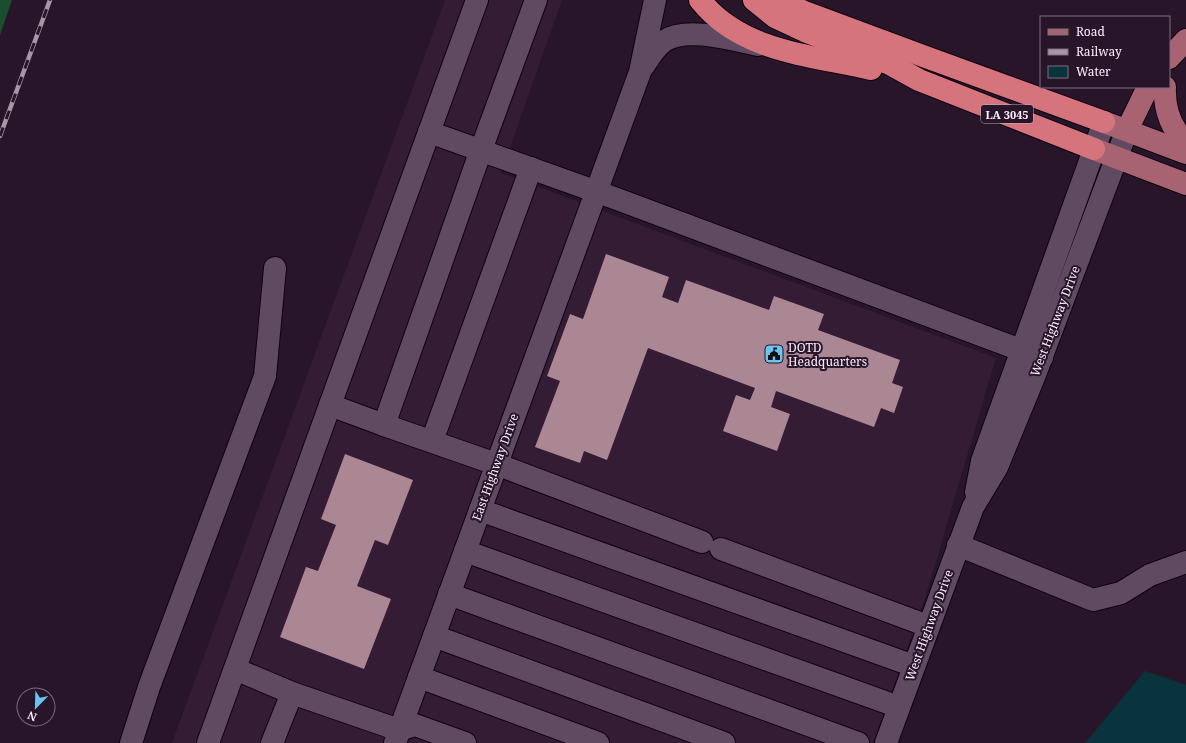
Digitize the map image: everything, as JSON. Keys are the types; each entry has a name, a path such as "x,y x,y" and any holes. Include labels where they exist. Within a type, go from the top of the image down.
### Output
{"highway":[{"path":"700,0 730,28 748,38 769,46 788,52 919,80"},
{"path":"754,0 762,7 788,23 831,42 890,64 919,80"},
{"path":"781,0 802,10 901,48 1104,122"},
{"name":"LA 3045","path":"919,80 1094,149"}],"main road":[{"path":"1127,130 1148,88"},
{"path":"1165,88 1166,104 1169,116 1174,127 1186,143"},
{"path":"1104,122 1186,153"},
{"name":"LA 3045","path":"1094,149 1186,184"}],"street":[{"path":"208,743 477,0"},
{"path":"384,425 481,150 536,0"},
{"path":"640,72 655,0"},
{"path":"640,72 658,47 665,40 688,34 718,37 788,52"},
{"name":"East Highway Drive","path":"397,737 640,72"},
{"name":"West Highway Drive","path":"1032,354 1094,149 1104,122"},
{"name":"West Highway Drive","path":"886,743 973,507 982,461 1032,354 1117,157 1127,130"},
{"path":"429,132 531,168 1032,354"},
{"path":"432,441 531,168"},
{"path":"131,743 149,687 265,376 275,268"},
{"path":"330,405 496,464 711,546 928,626"},
{"path":"480,510 914,666"},
{"path":"958,545 1093,600 1121,593 1150,575 1186,562"},
{"path":"465,551 899,707"},
{"path":"449,594 858,743"},
{"path":"434,636 724,743"},
{"path":"235,669 397,737 415,725 465,743"},
{"path":"419,677 598,743"},
{"path":"272,743 292,693"}],"shaded area":[{"path":"445,0 562,0 501,173 996,358 926,595 873,743 172,743"}],"green space":[{"path":"0,0 12,0 0,35"}],"water":[{"path":"1145,671 1186,685 1186,743 1085,743"}],"building":[{"name":"DOTD Headquarters","path":"606,254 669,277 662,297 678,303 686,280 769,310 774,296 824,314 818,330 900,360 892,383 903,387 894,413 881,408 874,427 776,391 771,407 790,414 777,451 723,431 736,395 750,400 755,388 648,348 607,460 584,451 580,463 535,447 560,381 547,376 570,314 583,319"},
{"path":"345,454 413,480 388,545 375,540 357,586 391,599 364,669 280,637 306,567 318,571 336,525 321,519"}],"railway":[{"path":"0,136 50,0"}],"place":[{"name":"DOTD Headquarters","path":"774,354"}]}
